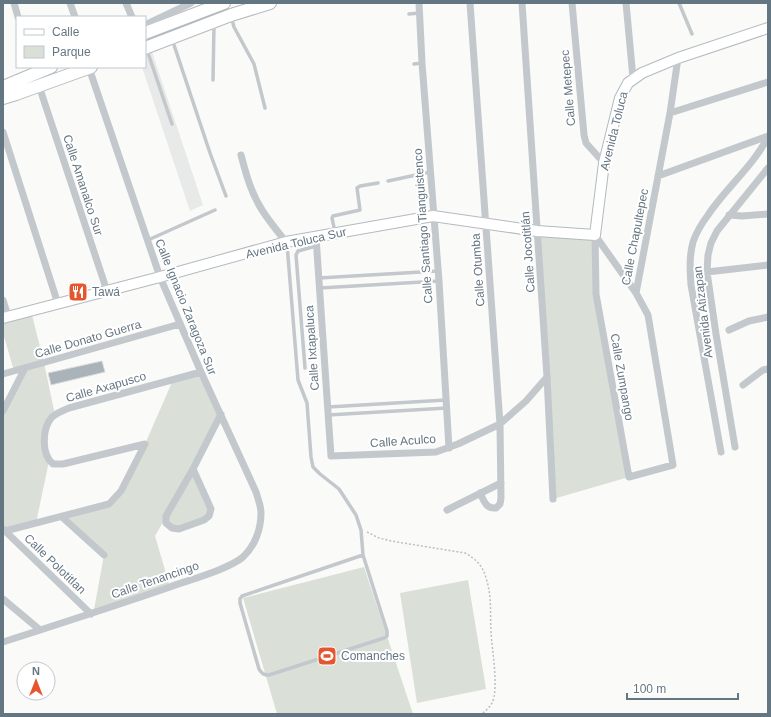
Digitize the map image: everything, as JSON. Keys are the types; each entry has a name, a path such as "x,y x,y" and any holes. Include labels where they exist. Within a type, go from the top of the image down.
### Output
{"main road":[{"path":"146,33 224,3"},
{"path":"146,47 231,15 259,9 270,3"},
{"path":"4,86 35,70 46,68"},
{"path":"3,99 87,68"}],"street":[{"path":"14,3 18,16"},
{"path":"70,3 75,16"},
{"path":"126,3 132,16"},
{"path":"146,24 182,5 191,3"},
{"name":"Calle Santiago Tianguistenco","path":"419,3 418,64 430,172 439,281 449,448"},
{"name":"Calle Otumba","path":"470,3 500,424 500,504 496,508 491,509 486,505 480,493"},
{"name":"Calle Jocotitlán","path":"522,3 548,378 553,499"},
{"name":"Calle Metepec","path":"572,3 584,135 586,143 604,163"},
{"path":"626,3 633,78"},
{"name":"Avenida Toluca","path":"594,235 604,163 620,98 624,89 633,78 678,58 768,28"},
{"name":"Calle Chapultepec","path":"673,465 648,315 636,293 670,113 678,58"},
{"name":"Calle Ignacio Zaragoza Sur","path":"90,68 160,277 201,372 256,492 261,512 260,528"},
{"path":"670,113 768,82"},
{"name":"Calle Amanalco Sur","path":"39,86 107,291"},
{"path":"3,132 58,304"},
{"path":"658,176 768,136"},
{"path":"720,452 691,285 690,262 693,241 701,224 712,208 758,155 768,136"},
{"path":"240,155 247,179 257,201 286,242"},
{"name":"Avenida Atizapan","path":"735,447 707,272 708,255 711,242 717,231 768,168"},
{"path":"729,215 742,216 768,214"},
{"name":"Avenida Toluca Sur","path":"6,317 160,277 286,242 316,241 335,233 433,216 537,231 594,235"},
{"path":"594,235 636,293"},
{"name":"Calle Zumpango","path":"594,235 596,294 629,477 673,465"},
{"name":"Calle Ixtapaluca","path":"316,241 331,456"},
{"path":"707,272 768,265"},
{"path":"3,300 6,317"},
{"path":"729,330 749,321 768,317"},
{"name":"Calle Donato Guerra","path":"3,374 180,324"},
{"path":"3,412 25,368"},
{"path":"743,385 763,370 768,369"},
{"name":"Calle Axapusco","path":"4,530 62,517 109,504 121,491 144,444 63,464 53,464 47,456 45,444 48,424 52,417 69,408 201,372"},
{"name":"Calle Aculco","path":"331,456 436,452 449,448 500,424 526,401 548,378"},
{"path":"193,469 211,509 209,516 204,520 180,529 172,528 166,523 166,516 193,469 221,414"},
{"path":"447,510 500,482"},
{"path":"62,517 104,554"},
{"name":"Calle Tenancingo","path":"3,642 194,579 228,565 243,557 252,545 260,528"},
{"name":"Calle Polotitlan","path":"4,530 91,614"},
{"path":"3,599 40,630"}],"lane":[{"path":"679,3 692,34"},
{"path":"409,14 419,13"},
{"path":"231,15 234,27 254,64 265,108"},
{"path":"213,80 214,22"},
{"path":"171,38 226,196"},
{"path":"146,50 172,124"},
{"path":"388,181 430,172"},
{"path":"335,233 332,218 333,216 360,210 357,188 360,186 378,183"},
{"path":"147,240 215,210"},
{"path":"305,368 296,255 298,251 316,241"},
{"path":"286,242 298,380 307,403 313,466 320,474 339,489 356,515 361,530 363,555 387,631 387,636 269,675 261,673 240,603 242,596 363,555"},
{"path":"318,278 438,271"},
{"path":"319,288 439,281"},
{"path":"328,407 447,404"},
{"path":"328,415 447,404"}],"path":[{"path":"361,530 379,538 391,541 465,553 480,563 486,577 491,602 491,625 494,653 494,688 492,703 482,714"}],"shaded area":[{"path":"150,46 203,205 190,211 142,68 146,68 146,48"}],"green space":[{"path":"537,231 595,235 596,294 629,477 553,499"},
{"path":"31,311 55,415 46,434 49,461 36,523 3,529 3,412 25,368 14,371 3,333 3,318"},
{"path":"201,372 221,414 193,469 209,502 209,516 172,528 166,517 155,536 170,587 93,615 104,555 62,517 116,498 145,444 173,380"},
{"name":"Comanches","path":"364,567 413,714 277,714 243,598"},
{"path":"468,580 486,689 417,703 400,593"}],"building":[{"path":"102,361 105,372 51,385 48,373"}],"place":[{"name":"Tawá","path":"78,292"},
{"name":"Comanches","path":"327,656"}]}
